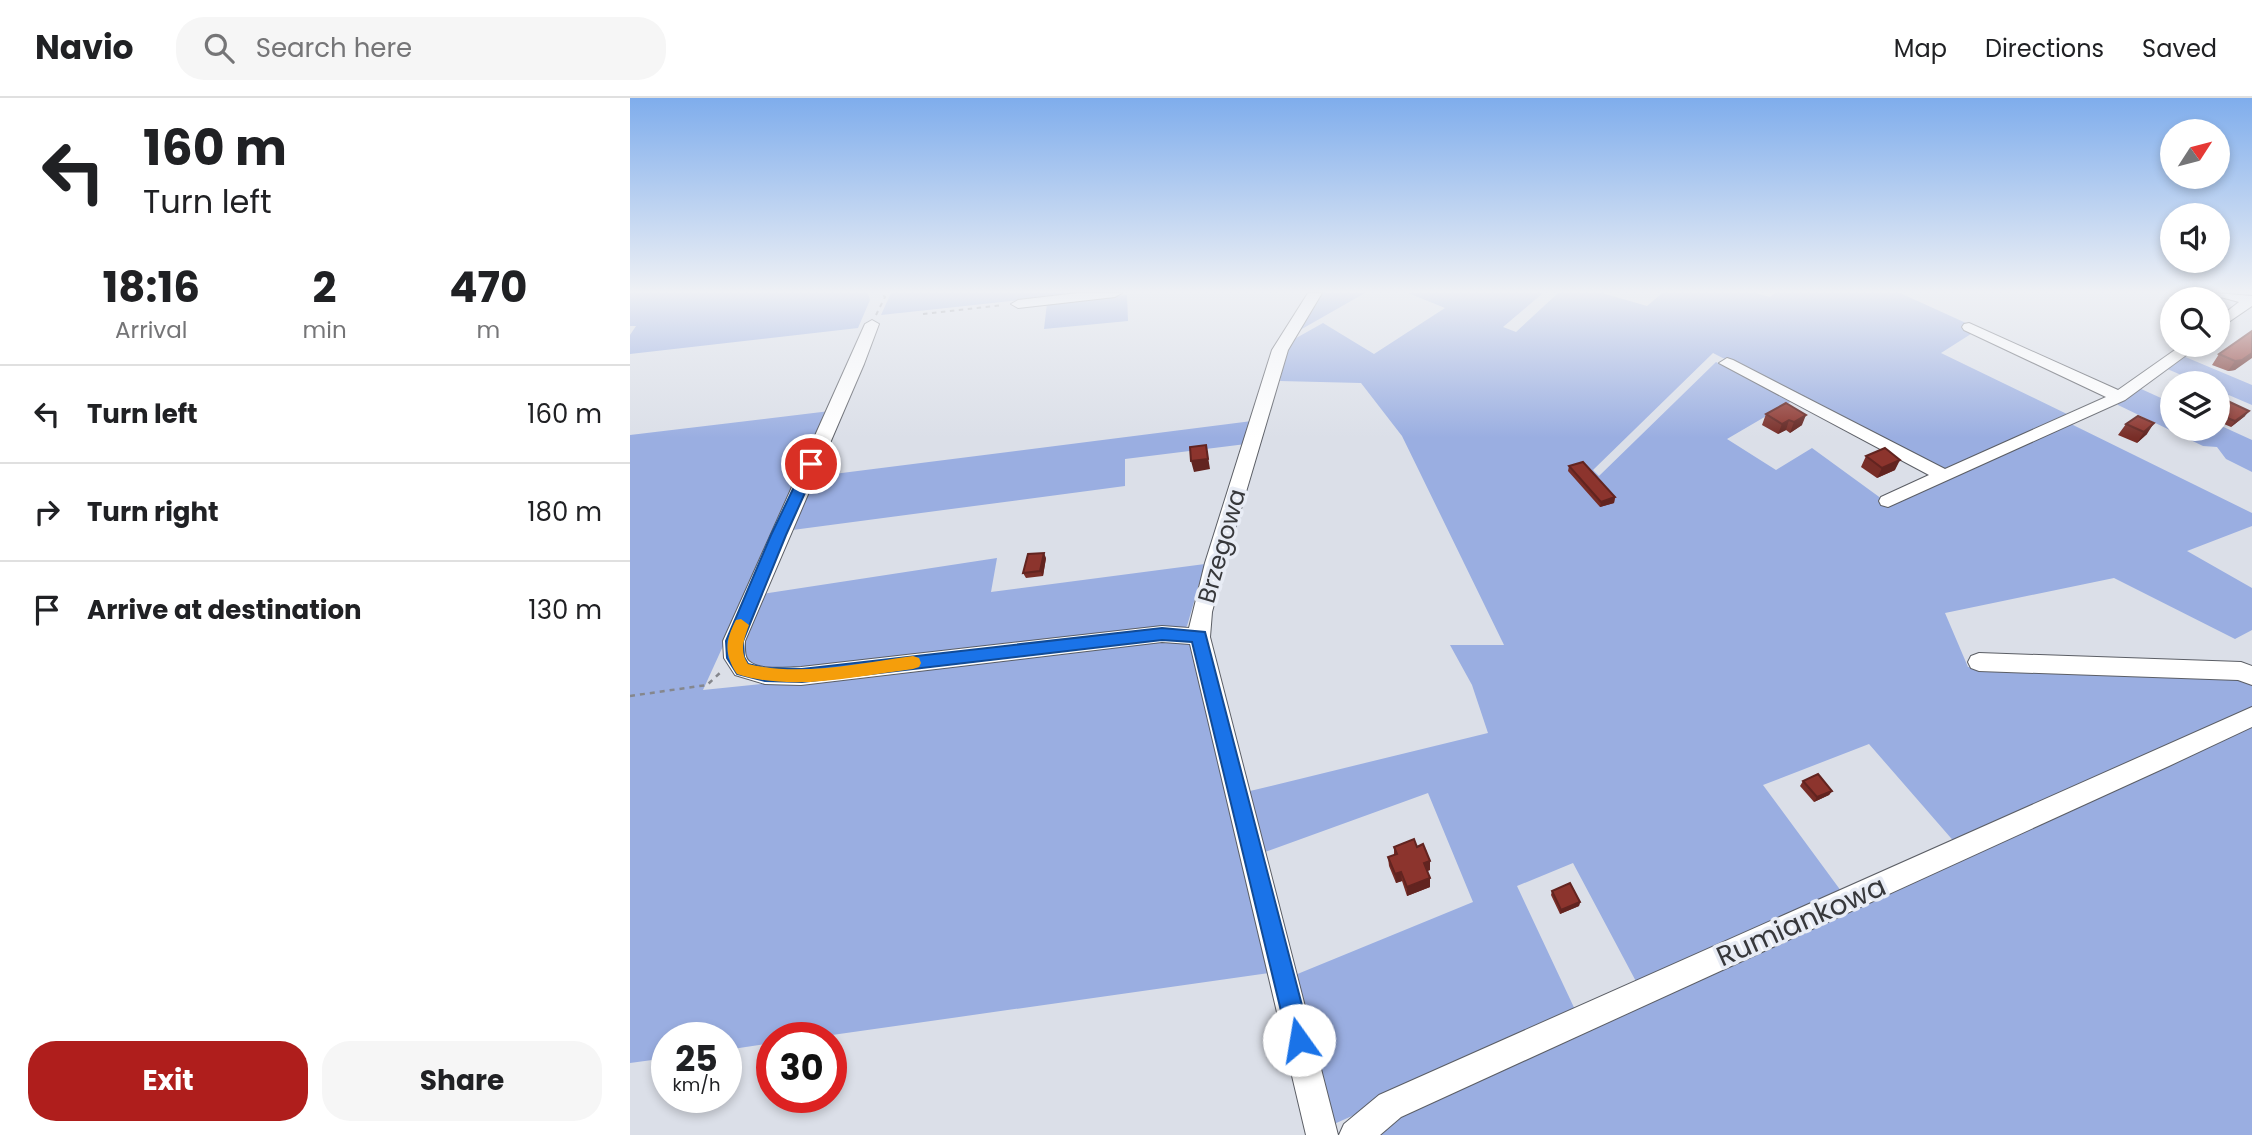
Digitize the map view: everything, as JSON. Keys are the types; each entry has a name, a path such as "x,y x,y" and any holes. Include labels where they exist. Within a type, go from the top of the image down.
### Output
{"street":[{"path":"865,341 778,535 734,641 735,658 743,670 765,675 802,676 1162,634 1199,637"},
{"name":"Brzegowa","path":"1285,341 1280,349 1215,563 1202,612 1199,637 1322,1135"},
{"path":"2000,341 2119,397"},
{"path":"1888,501 2119,397 2175,357"},
{"path":"1727,363 1943,475"},
{"path":"1979,662 2241,671 2252,676"},
{"name":"Rumiankowa","path":"1356,1135 1390,1106 2252,716"}],"path":[{"path":"630,696 707,685 735,658"}],"shaded area":[{"path":"630,341 741,341 630,354"},
{"path":"1290,341 1353,341 1374,354 1393,341 1959,341 1941,353 2069,415 1941,470 1713,353 1593,470 1599,476 1716,362 1792,401 1727,439 1776,470 1812,448 1882,499 1878,501 1885,506 2069,423 2252,513 2252,526 2187,551 2252,588 2252,630 2235,639 2114,578 1945,613 1968,667 2243,678 2252,683 2252,711 1957,845 1869,744 1763,785 1844,895 1639,987 1573,863 1517,886 1578,1016 1334,1124 1295,975 1473,902 1428,793 1265,852 1250,791 1488,733 1472,685 1450,645 1504,645 1402,436 1361,383 1280,381"},
{"path":"2185,357 2219,371 2172,371 2165,368"},
{"path":"2230,376 2252,385 2252,405 2230,396"},
{"path":"2139,388 2160,398 2160,425 2118,405 2116,401"},
{"path":"830,411 703,690 1191,639 1269,973 847,1033 847,1022 756,1022 756,1045 742,1048 742,1022 651,1022 651,1060 630,1063 630,435"},
{"path":"1252,421 1246,444 1125,459 1125,486 785,531 810,477"},
{"path":"2230,430 2252,440 2252,472 2226,459 2217,447 2203,446 2193,441 2230,441"},
{"path":"997,558 991,592 1205,564 1187,626 1179,632 793,673 753,668 740,650 756,595"},
{"path":"2252,724 2252,1135 1366,1135 1390,1115"}],"building":[{"path":"2237,341 2252,341 2252,353 2235,361 2226,357 2230,357 2230,346"},
{"path":"2230,402 2249,411 2235,421 2230,419"},
{"path":"1786,403 1806,415 1794,422 1789,420 1782,424 1766,414"},
{"path":"2138,416 2154,423 2144,432 2126,424"},
{"path":"1206,445 1208,459 1191,461 1190,447"},
{"path":"1885,448 1900,460 1882,468 1866,456"},
{"path":"1583,462 1615,497 1601,502 1569,466"},
{"path":"1044,553 1040,571 1023,573 1028,554"},
{"path":"1818,774 1832,791 1817,797 1803,781"},
{"path":"1414,839 1417,847 1423,844 1430,861 1424,863 1430,878 1407,887 1401,872 1395,874 1388,857 1397,854 1394,847"},
{"path":"1570,883 1580,902 1561,910 1552,891"}],"slow traffic":[{"path":"741,625 734,641 735,658 743,670 765,675 802,676 913,663"}],"route":[{"path":"811,464 734,641 735,658 743,670 765,675 802,676 1162,634 1199,637 1299,1040"}]}
